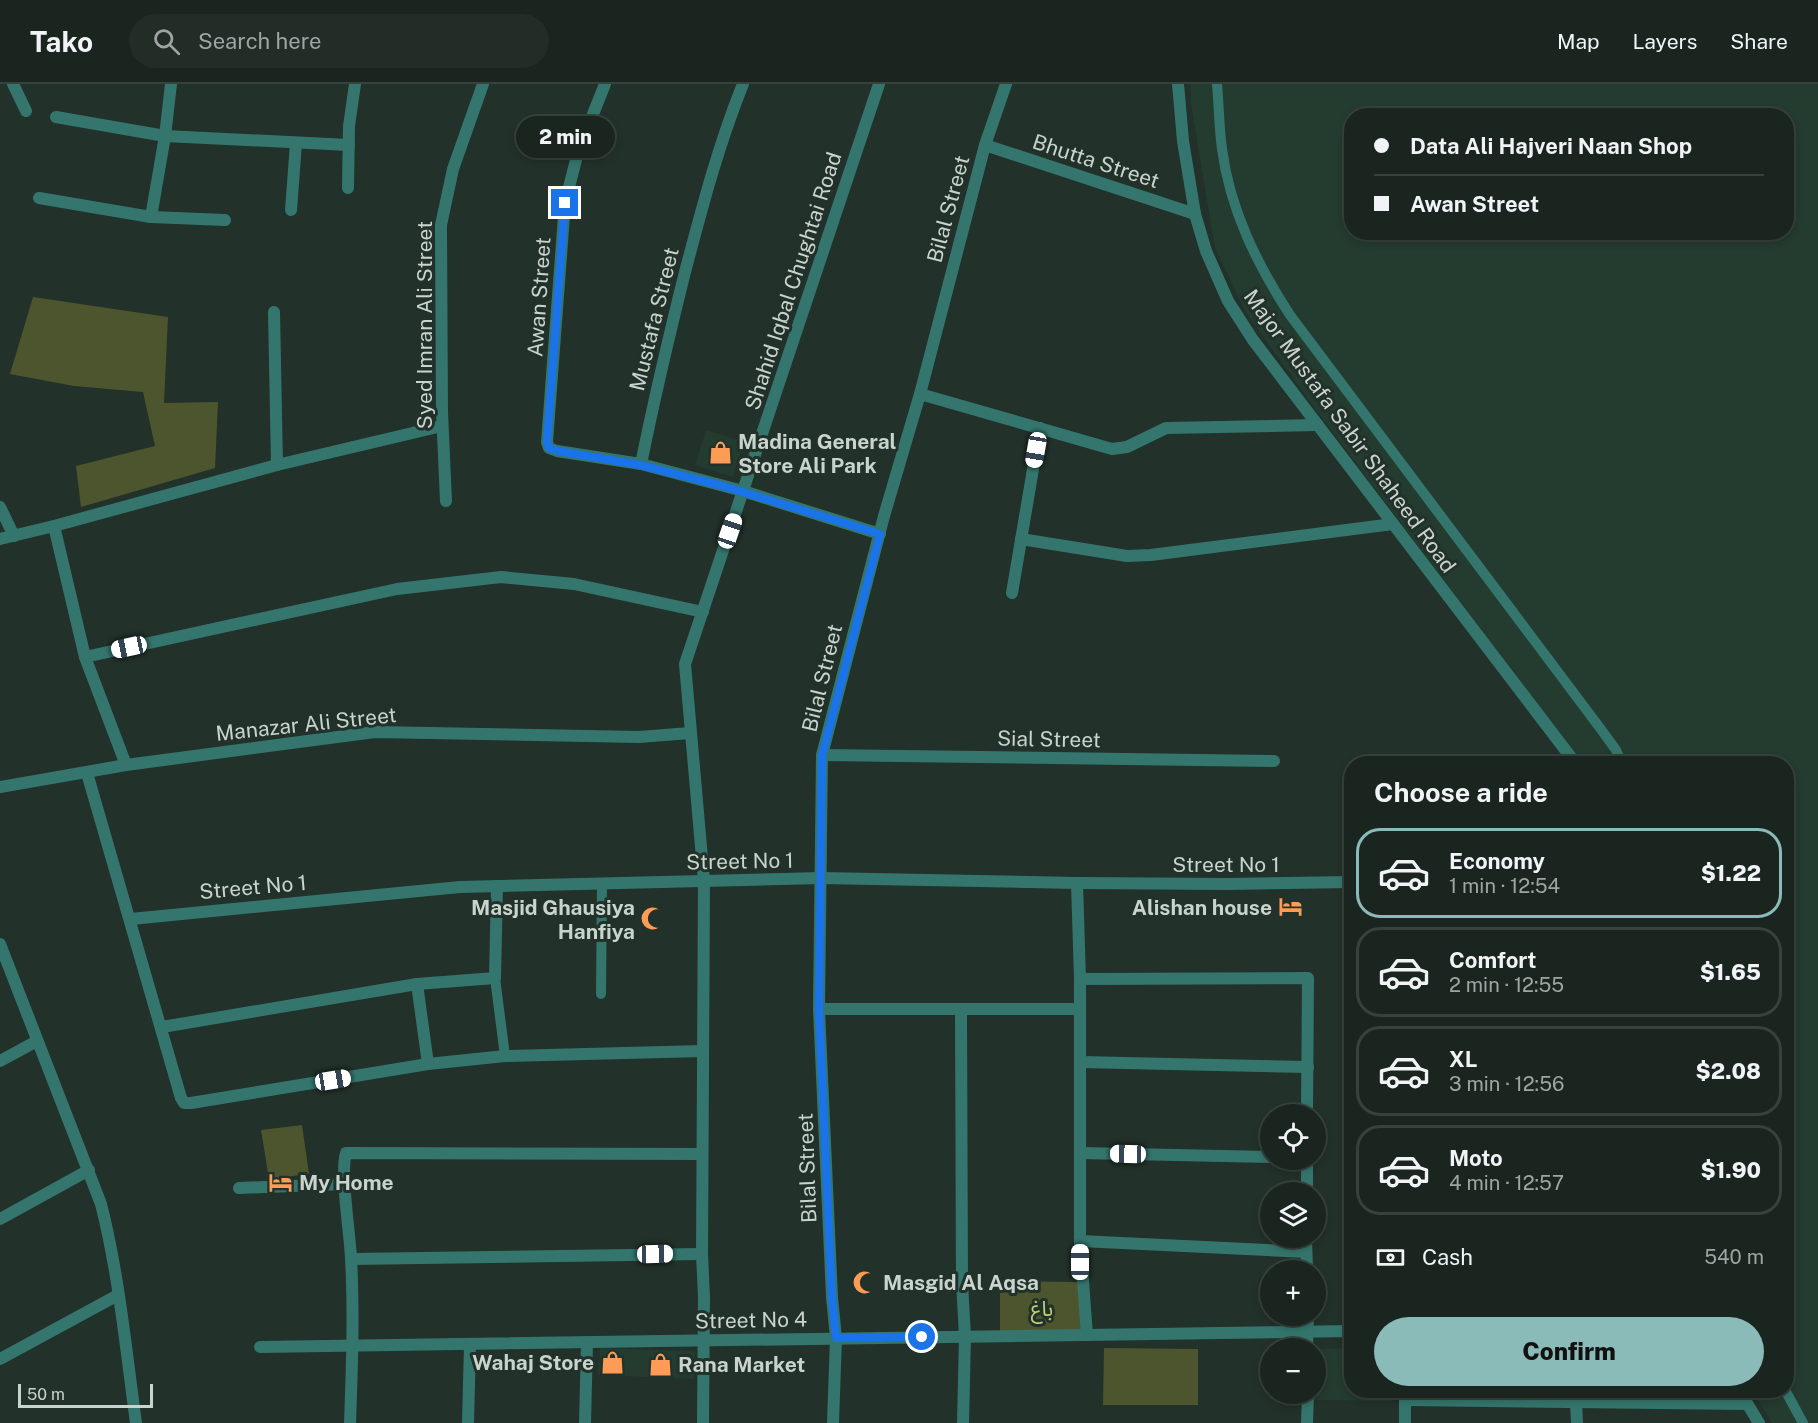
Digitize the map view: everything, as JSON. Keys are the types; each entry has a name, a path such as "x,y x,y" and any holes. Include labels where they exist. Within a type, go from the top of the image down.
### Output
{"street":[{"path":"13,84 26,111"},
{"path":"151,217 171,84"},
{"path":"348,188 349,145 355,84"},
{"name":"Syed Imran Ali Street","path":"446,501 440,322 441,225 453,169 483,84"},
{"name":"Awan Street","path":"605,84 578,152 565,203 547,442 549,448 558,451 640,465"},
{"name":"Mustafa Street","path":"640,465 658,380 705,195 723,133 743,84"},
{"name":"Shahid Iqbal Chughtai Road","path":"704,1423 702,1154 704,881 685,664 879,84"},
{"name":"Bilal Street","path":"833,1423 836,1338 832,1297 819,1010 822,756 985,145 1006,84"},
{"name":"Major Mustafa Sabir Shaheed Road","path":"1178,84 1183,141 1195,214 1206,251 1228,301 1253,340 1570,756"},
{"path":"56,117 165,136 349,145"},
{"path":"291,210 296,143"},
{"name":"Bhutta Street","path":"985,145 1195,214"},
{"path":"39,198 151,217 225,220"},
{"path":"274,312 277,465"},
{"path":"920,394 1112,449 1127,447 1166,428 1318,425"},
{"path":"0,539 277,465 442,426"},
{"path":"1012,593 1040,428"},
{"path":"640,465 743,491 880,534"},
{"path":"0,507 14,536"},
{"path":"1021,539 1127,556 1151,555 1393,524"},
{"path":"54,526 85,657 126,765"},
{"path":"85,657 397,589 501,577 574,584 703,612"},
{"name":"Manazar Ali Street","path":"0,787 126,765 375,732 639,737 690,733"},
{"name":"Sial Street","path":"822,756 1274,761"},
{"path":"87,772 184,1103 428,1064 505,1056 703,1051"},
{"name":"Street No 1","path":"131,919 460,887 821,878 1077,883 1344,882"},
{"path":"1077,883 1080,979 1080,1282"},
{"path":"162,1027 417,984 495,978 497,886"},
{"path":"0,944 89,1170 107,1229 136,1423"},
{"path":"1080,979 1308,978 1307,1104"},
{"path":"417,984 428,1064"},
{"path":"961,1009 962,1283 965,1336 963,1423"},
{"path":"819,1010 1080,1009"},
{"path":"0,1061 37,1041"},
{"path":"1080,1062 1308,1067"},
{"path":"350,1423 354,1346 351,1259 345,1184 344,1159 346,1154 355,1152 702,1154"},
{"path":"1080,1153 1260,1157"},
{"path":"0,1219 89,1170"},
{"path":"239,1188 345,1184"},
{"path":"1080,1241 1306,1252"},
{"path":"1080,1241 1087,1335"},
{"path":"1306,1248 1306,1260"},
{"path":"351,1259 702,1254"},
{"path":"0,1359 118,1295"},
{"path":"1308,1338 1309,1326"},
{"name":"Street No 4","path":"260,1347 1344,1331"},
{"path":"585,1423 587,1342"},
{"path":"468,1423 470,1344"},
{"path":"1404,1423 1405,1398"},
{"path":"1561,1398 1576,1402 1748,1404"},
{"path":"1744,1398 1759,1423"},
{"path":"1576,1402 1577,1423"},
{"path":"1307,1423 1308,1404"}],"lane":[{"path":"1217,84 1222,149 1229,183 1242,226 1266,279 1290,315 1600,728 1619,756"},
{"path":"602,884 602,994"},
{"path":"495,978 505,1056"},
{"path":"1789,1398 1803,1423"}],"shaded area":[{"path":"1190,84 1818,84 1818,1423 1772,1423 1757,1398 1794,1398 1794,756 1577,756 1315,409 1246,313 1215,249 1191,104"},
{"name":"Madina General Store Ali Park","path":"706,430 744,442 733,477 695,465"},
{"name":"Rana Market","path":"600,1348 695,1351 694,1379 598,1375"},
{"path":"1344,1348 1344,1398 1391,1398 1391,1401 1326,1400 1326,1349"}],"green space":[{"path":"33,297 168,317 164,403 218,402 215,468 81,507 76,466 155,446 143,392 74,386 10,374"},
{"path":"302,1125 309,1174 269,1179 261,1130"},
{"name":"باغ","path":"1000,1281 1080,1282 1087,1335 1000,1336"},
{"path":"1104,1348 1198,1349 1198,1405 1103,1405"}],"place":[{"name":"Madina General Store Ali Park","path":"720,453"},
{"name":"Alishan house","path":"1290,907"},
{"name":"Masjid Ghausiya Hanfiya","path":"653,919"},
{"name":"My Home","path":"281,1182"},
{"name":"Masgid Al Aqsa","path":"865,1282"},
{"name":"Wahaj Store","path":"612,1362"},
{"name":"Rana Market","path":"660,1364"}],"route":[{"path":"565,203 547,442 549,448 640,465 743,491 880,534 822,756 819,1010 832,1297 836,1338 922,1337"}]}
